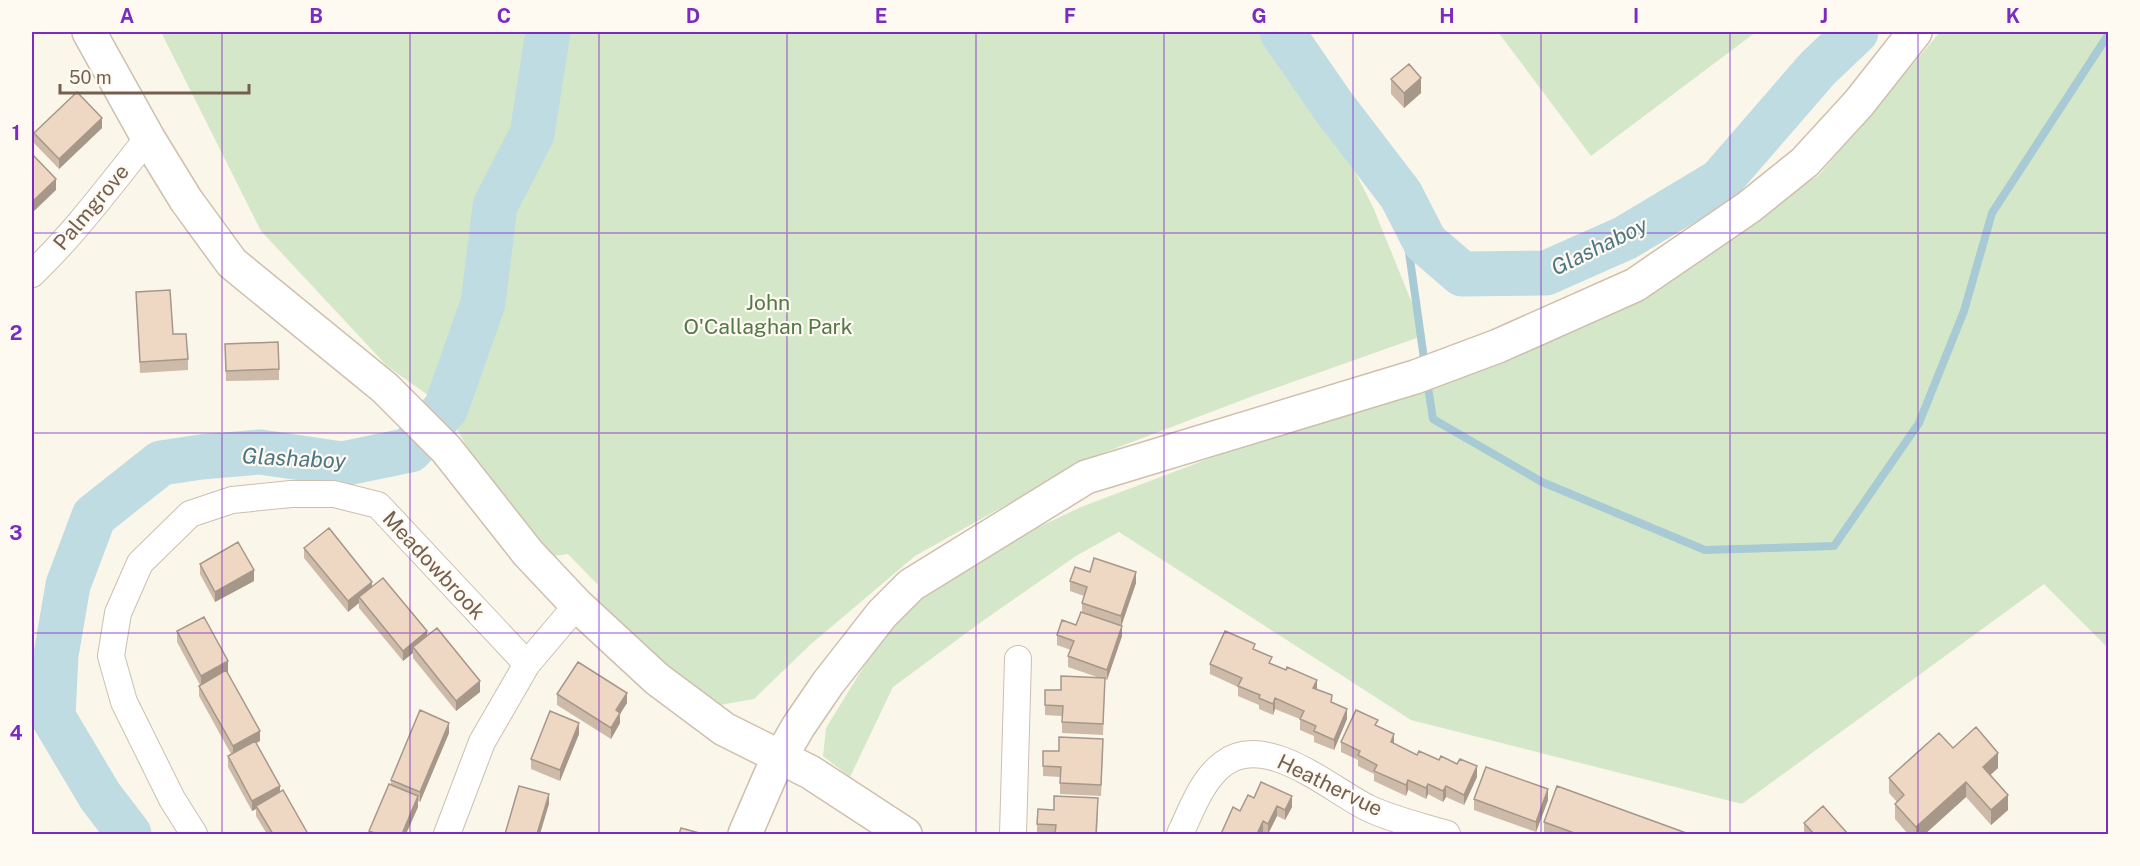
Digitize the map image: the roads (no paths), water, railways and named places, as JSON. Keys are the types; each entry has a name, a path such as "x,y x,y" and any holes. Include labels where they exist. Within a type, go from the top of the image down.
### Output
{"main road":[{"path":"89,32 148,138 186,200 232,263 385,387 446,449 528,553 577,605 657,679 695,709 747,742 810,772 904,834"},
{"path":"746,834 780,756 798,727 882,614 911,585 1086,477 1415,377 1498,346 1635,285 1749,207 1805,162 1859,103 1915,32"}],"street":[{"name":"Palmgrove","path":"32,274 46,261 148,138"},
{"name":"Meadowbrook","path":"194,834 172,799 124,702 111,656 118,613 140,563 190,514 232,500 291,494 334,494 378,505 527,664"},
{"path":"447,834 482,742 527,664 577,605"},
{"path":"1013,834 1018,659"},
{"name":"Heathervue","path":"1180,834 1204,785 1223,764 1244,753 1274,756 1370,808 1447,834"}],"waterway":[{"name":"Glashaboy","path":"129,834 100,796 53,717 56,655 68,585 94,516 161,463 260,452 342,464 410,450 446,408 483,303 495,206 532,134 548,32"},
{"name":"Glashaboy","path":"1282,32 1333,106 1401,195 1425,242 1462,274 1546,273 1625,238 1720,181 1818,68 1856,32"},
{"path":"1427,381 1433,419 1542,482 1705,550 1834,546 1919,423 1964,311 1992,213 2108,35"},
{"path":"1401,195 1425,366"}],"park label":[{"name":"John O'Callaghan Park","path":"768,314"}]}
